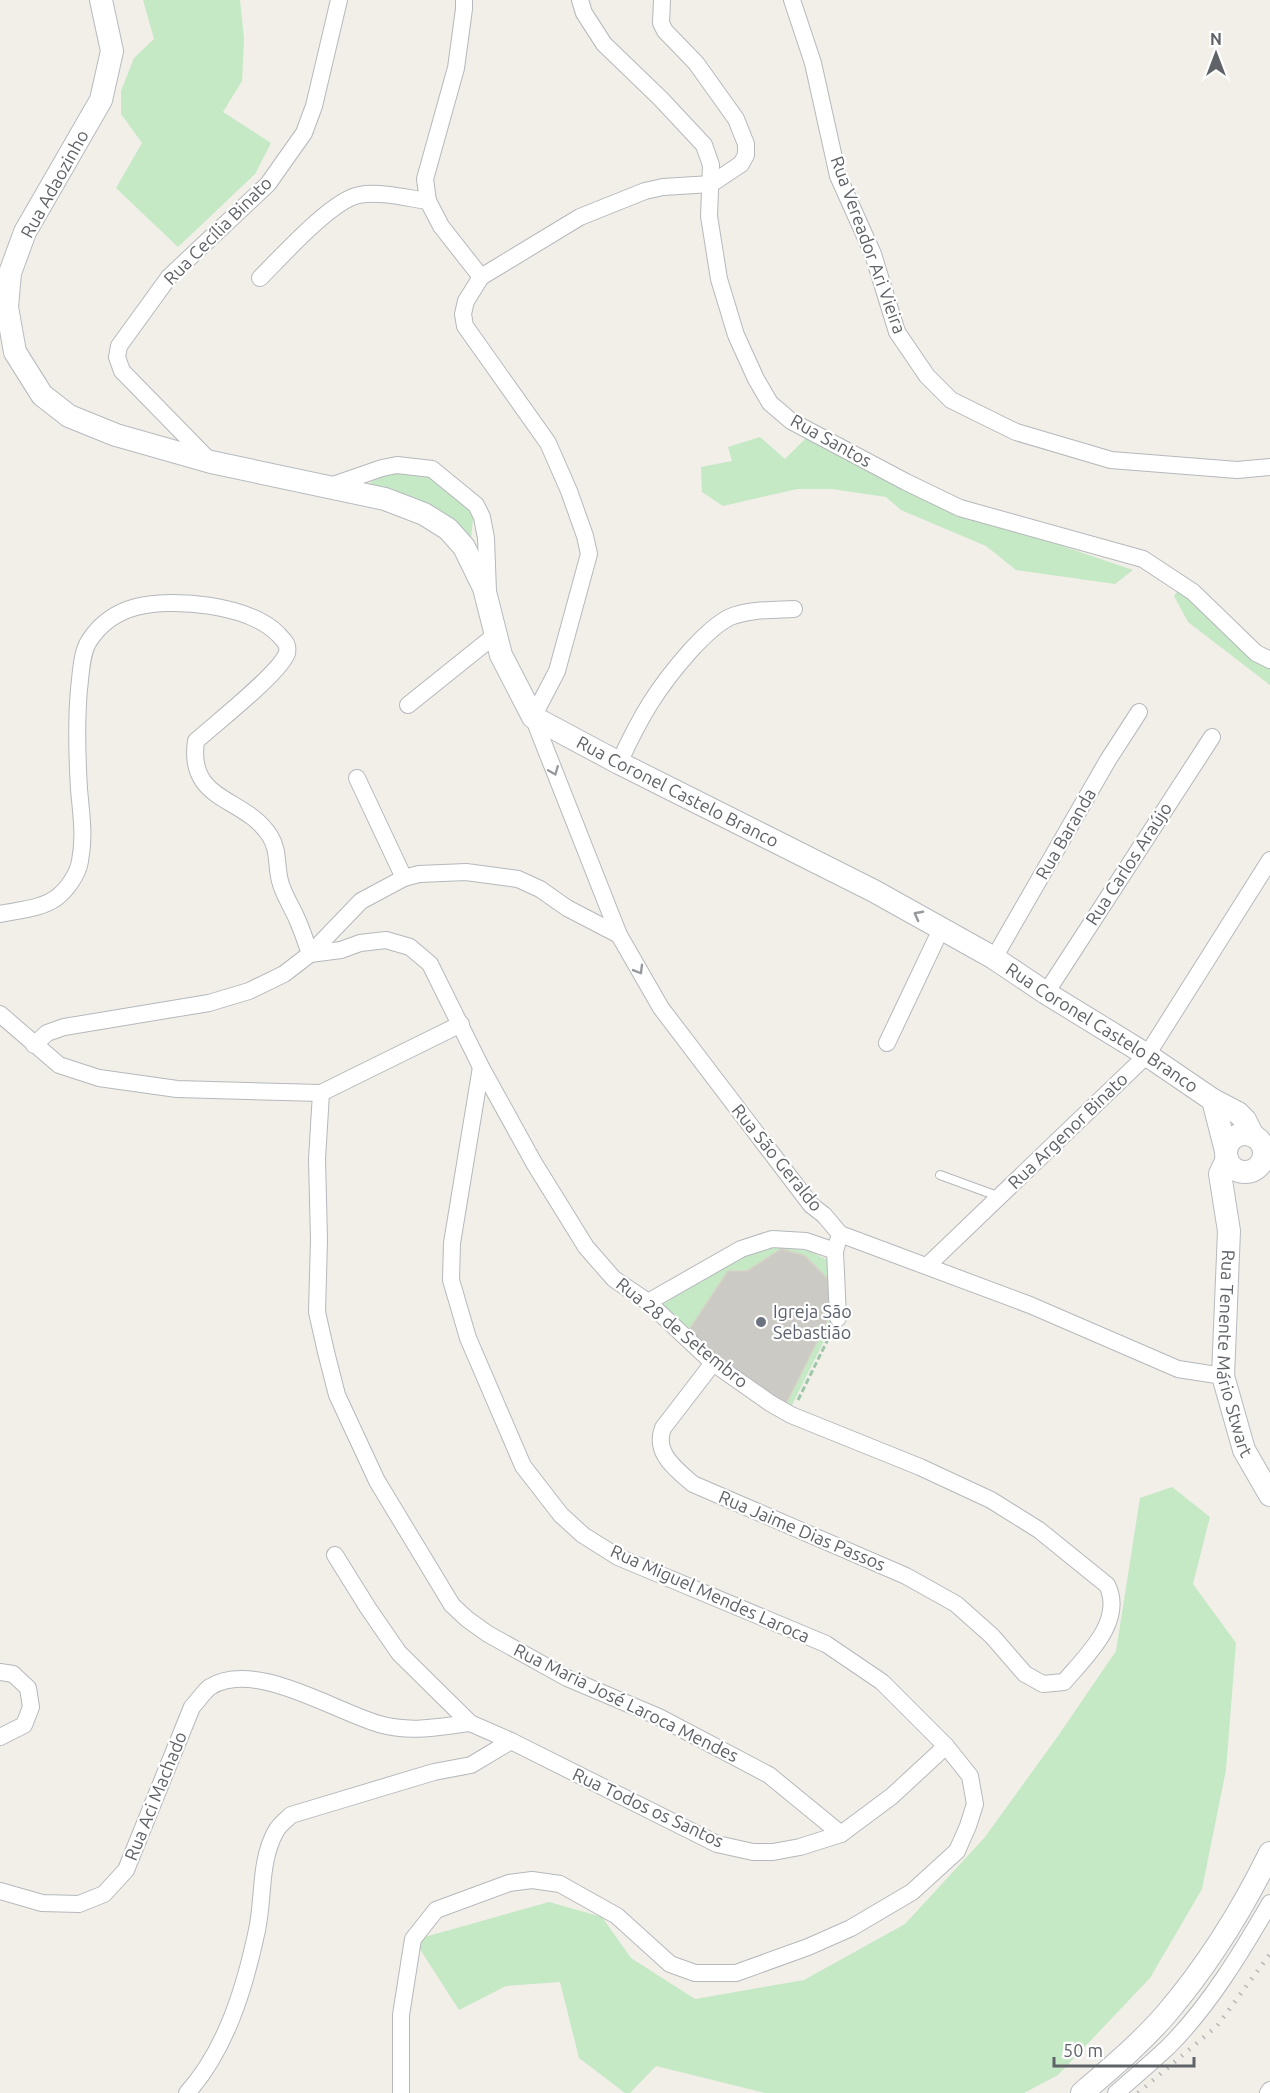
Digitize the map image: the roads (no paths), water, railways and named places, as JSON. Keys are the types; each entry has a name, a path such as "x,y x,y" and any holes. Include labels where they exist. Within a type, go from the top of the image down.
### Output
{"main road":[{"name":"Rua Adaozinho","path":"101,0 112,51 101,100 25,232 10,273 7,307 15,352 42,395 69,416 116,435 211,462"},
{"path":"211,462 385,499 424,514 447,529 464,547 484,588 494,636 501,655 533,717"},
{"name":"Rua Coronel Castelo Branco","path":"533,717 619,763 874,891 994,957 1213,1100 1238,1113 1245,1120 1251,1153"},
{"path":"1213,1100 1251,1153"},
{"name":"Rua Tenente Mário Stwart","path":"1251,1153 1235,1188 1224,1204 1229,1231 1223,1376 1244,1450 1270,1495"},
{"path":"1082,2093 1123,2058 1156,2024 1203,1968 1257,1879 1270,1853"}],"street":[{"name":"Rua Cecília Binato","path":"211,462 122,371 118,364 119,346 169,277 268,184 304,133 314,106 339,0"},
{"path":"464,0 456,68 425,179 428,201 441,226 481,276"},
{"name":"Rua Santos","path":"580,0 584,13 604,44 662,99 704,145 711,165 709,216 719,279 736,335 770,403 791,421 960,508 1143,559 1192,592 1256,653 1270,660"},
{"path":"533,717 557,671 588,555 585,536 548,443 465,326 466,301 481,276 580,217 634,195 663,187 711,184 741,164 746,155 746,144 736,119 696,63 665,32 661,23 662,0"},
{"name":"Rua Vereador Ari Vieira","path":"792,0 813,63 838,176 873,254 897,332 927,376 951,400 1016,432 1111,460 1237,470 1270,467"},
{"path":"260,278 313,225 346,199 375,193 428,201"},
{"path":"330,486 390,466 432,470 476,505 482,517 486,538 489,607"},
{"path":"0,914 39,906 54,900 66,890 80,863 84,828 76,716 82,663 88,642 110,617 134,607 158,603 217,606 268,625 287,644 288,649 283,660 265,680 196,741 194,754 196,767 206,787 257,820 270,836 276,850 280,882 310,954"},
{"path":"619,763 640,718 661,685 701,638 728,618 746,612 794,609"},
{"path":"408,705 494,636"},
{"name":"Rua Baranda","path":"994,957 1108,760 1139,712"},
{"name":"Rua São Geraldo","path":"533,717 619,935 661,1008 811,1205 824,1215 840,1234 1030,1305 1178,1369 1223,1376"},
{"name":"Rua Carlos Araújo","path":"1046,993 1212,737"},
{"path":"357,778 404,878"},
{"name":"Rua Argenor Binato","path":"927,1266 1146,1055 1270,860"},
{"path":"34,1045 47,1033 64,1027 209,1003 249,991 284,974 310,954 361,901 404,878 419,874 466,872 518,879 540,889 567,908 619,935"},
{"path":"887,1043 942,927"},
{"name":"Rua 28 de Setembro","path":"310,954 386,940 410,947 430,964 481,1067 534,1163 586,1247 614,1279 648,1302 713,1363 791,1415 920,1467 991,1500 1038,1530 1107,1584 1112,1595 1112,1612 1098,1641 1064,1682 1042,1684 1025,1674"},
{"path":"0,1014 59,1065 99,1078 177,1089 321,1093 460,1024"},
{"name":"Rua Miguel Mendes Laroca","path":"401,2093 401,2015 413,1939 436,1910 509,1883 532,1880 560,1884 618,1916 670,1964 695,1973 736,1973 840,1933 912,1892 957,1851 975,1804 970,1776 946,1746 882,1682 826,1644 618,1557 583,1534 561,1515 523,1466 468,1338 451,1280 452,1243 481,1067"},
{"name":"Rua Maria José Laroca Mendes","path":"321,1093 317,1159 318,1312 328,1363 337,1395 377,1481 452,1605 488,1634 567,1678 659,1717 769,1775 841,1834"},
{"path":"838,1318 835,1251 840,1234"},
{"path":"648,1302 741,1250 772,1239 806,1241 835,1251"},
{"name":"Rua Jaime Dias Passos","path":"713,1363 663,1428 660,1442 668,1462 693,1484 906,1576 956,1604 992,1636 1025,1674"},
{"name":"Rua Todos os Santos","path":"335,1555 399,1653 470,1724 717,1844 753,1852 773,1852 800,1847 841,1834 892,1796 946,1746"},
{"path":"0,1672 13,1674 28,1688 31,1707 24,1725 0,1737"},
{"name":"Rua Aci Machado","path":"0,1891 42,1904 79,1904 104,1893 126,1870 192,1707 210,1687 234,1677 264,1680 378,1724 408,1731 470,1724"},
{"path":"187,2093 201,2078 225,2036 257,1928 268,1848 277,1829 291,1815 434,1772 471,1765 511,1742"},
{"path":"1116,2093 1168,2046 1203,2006 1249,1939 1270,1903"}],"lane":[{"path":"940,1175 1000,1197"}],"railway":[{"path":"1138,2093 1217,2026 1270,1954"}],"place":[{"name":"Igreja São Sebastião","path":"761,1322"}]}
